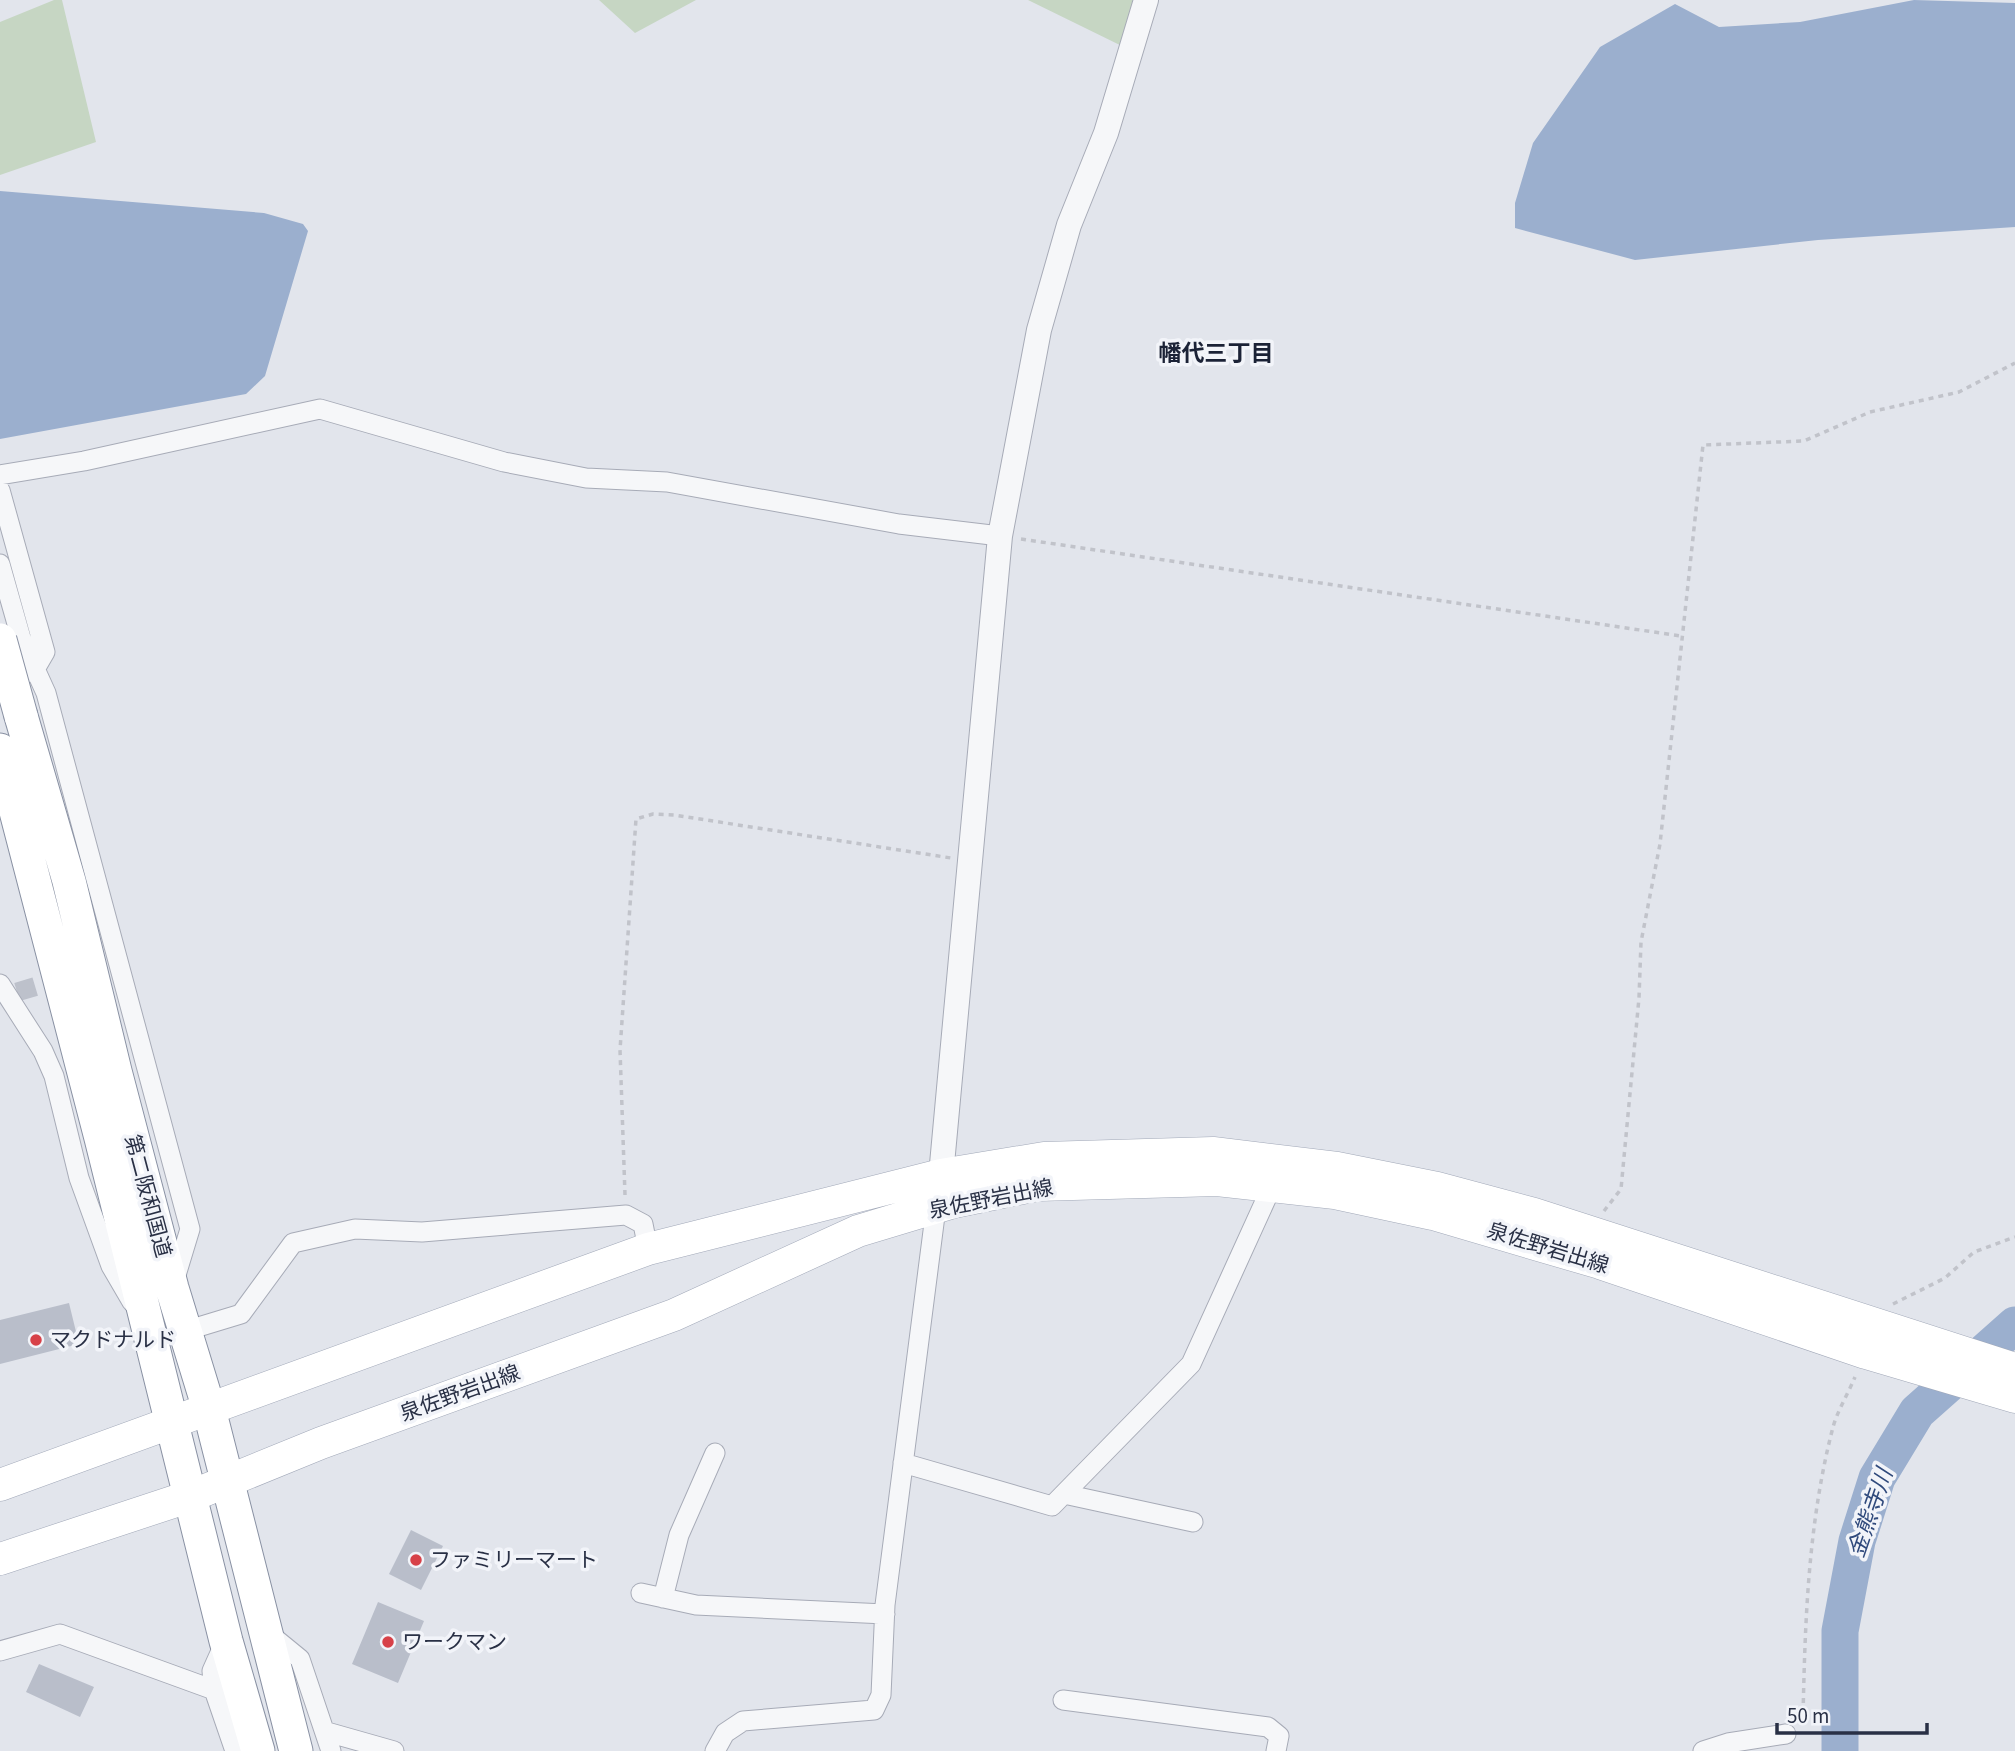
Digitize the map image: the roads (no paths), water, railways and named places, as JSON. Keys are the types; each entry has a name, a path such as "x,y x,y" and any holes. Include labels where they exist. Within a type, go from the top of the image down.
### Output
{"highway":[{"name":"第二阪和国道","path":"10,639 21,716 69,881 173,1288 209,1409 296,1751"},
{"name":"第二阪和国道","path":"0,750 226,1641 258,1751"}],"main road":[{"name":"泉佐野岩出線","path":"0,1485 172,1420 209,1409 648,1249 941,1175 1044,1158 1213,1153 1337,1168 1437,1188 1588,1231 2015,1397"},
{"name":"泉佐野岩出線","path":"0,1559 191,1496 321,1443 674,1315 858,1231 936,1208 1037,1185 1217,1180 1335,1193 1433,1214 1873,1340 2015,1369"}],"street":[{"path":"715,1751 725,1733 743,1721 874,1710 881,1695 885,1614 941,1175 1000,536 1039,330 1069,225 1106,133 1146,0"},
{"path":"0,475 84,461 320,409 504,462 586,478 667,482 899,524 1000,536"},
{"path":"0,490 45,652 34,671 0,680"},
{"path":"0,564 10,639 47,693 190,1229 173,1288"},
{"path":"99,968 118,960"},
{"path":"8,991 43,1051 54,1076 79,1178 111,1266 148,1330"},
{"path":"903,1463 1052,1506 1191,1364 1272,1186"},
{"path":"185,1331 241,1314 293,1243 355,1230 422,1232 626,1215 643,1224 648,1249"},
{"path":"663,1598 679,1535 715,1453"},
{"path":"1064,1494 1193,1522"},
{"path":"641,1593 696,1605 885,1614"},
{"path":"267,1632 300,1659 327,1732 331,1751"},
{"path":"0,1651 60,1634 214,1690"},
{"path":"226,1641 212,1671 214,1690 235,1751"},
{"path":"1063,1700 1268,1727 1279,1736 1276,1751"},
{"path":"327,1732 394,1751"},
{"path":"1703,1751 1728,1742 1786,1734"}],"water":[{"path":"1914,0 2015,3 2015,227 1818,240 1635,260 1515,228 1515,203 1533,143 1600,47 1675,4 1719,27 1800,22"},
{"path":"0,191 264,213 303,224 308,231 265,376 246,394 0,439"}],"waterway":[{"name":"金熊寺川","path":"1840,1751 1840,1631 1857,1541 1877,1478 1917,1412 2015,1325"}],"tunnel":[{"path":"17,992 67,977"}],"place":[{"name":"マクドナルド","path":"36,1340"},
{"name":"ファミリーマート","path":"416,1560"},
{"name":"ワークマン","path":"388,1642"}],"district":[{"name":"幡代三丁目","path":"1216,353"}]}
